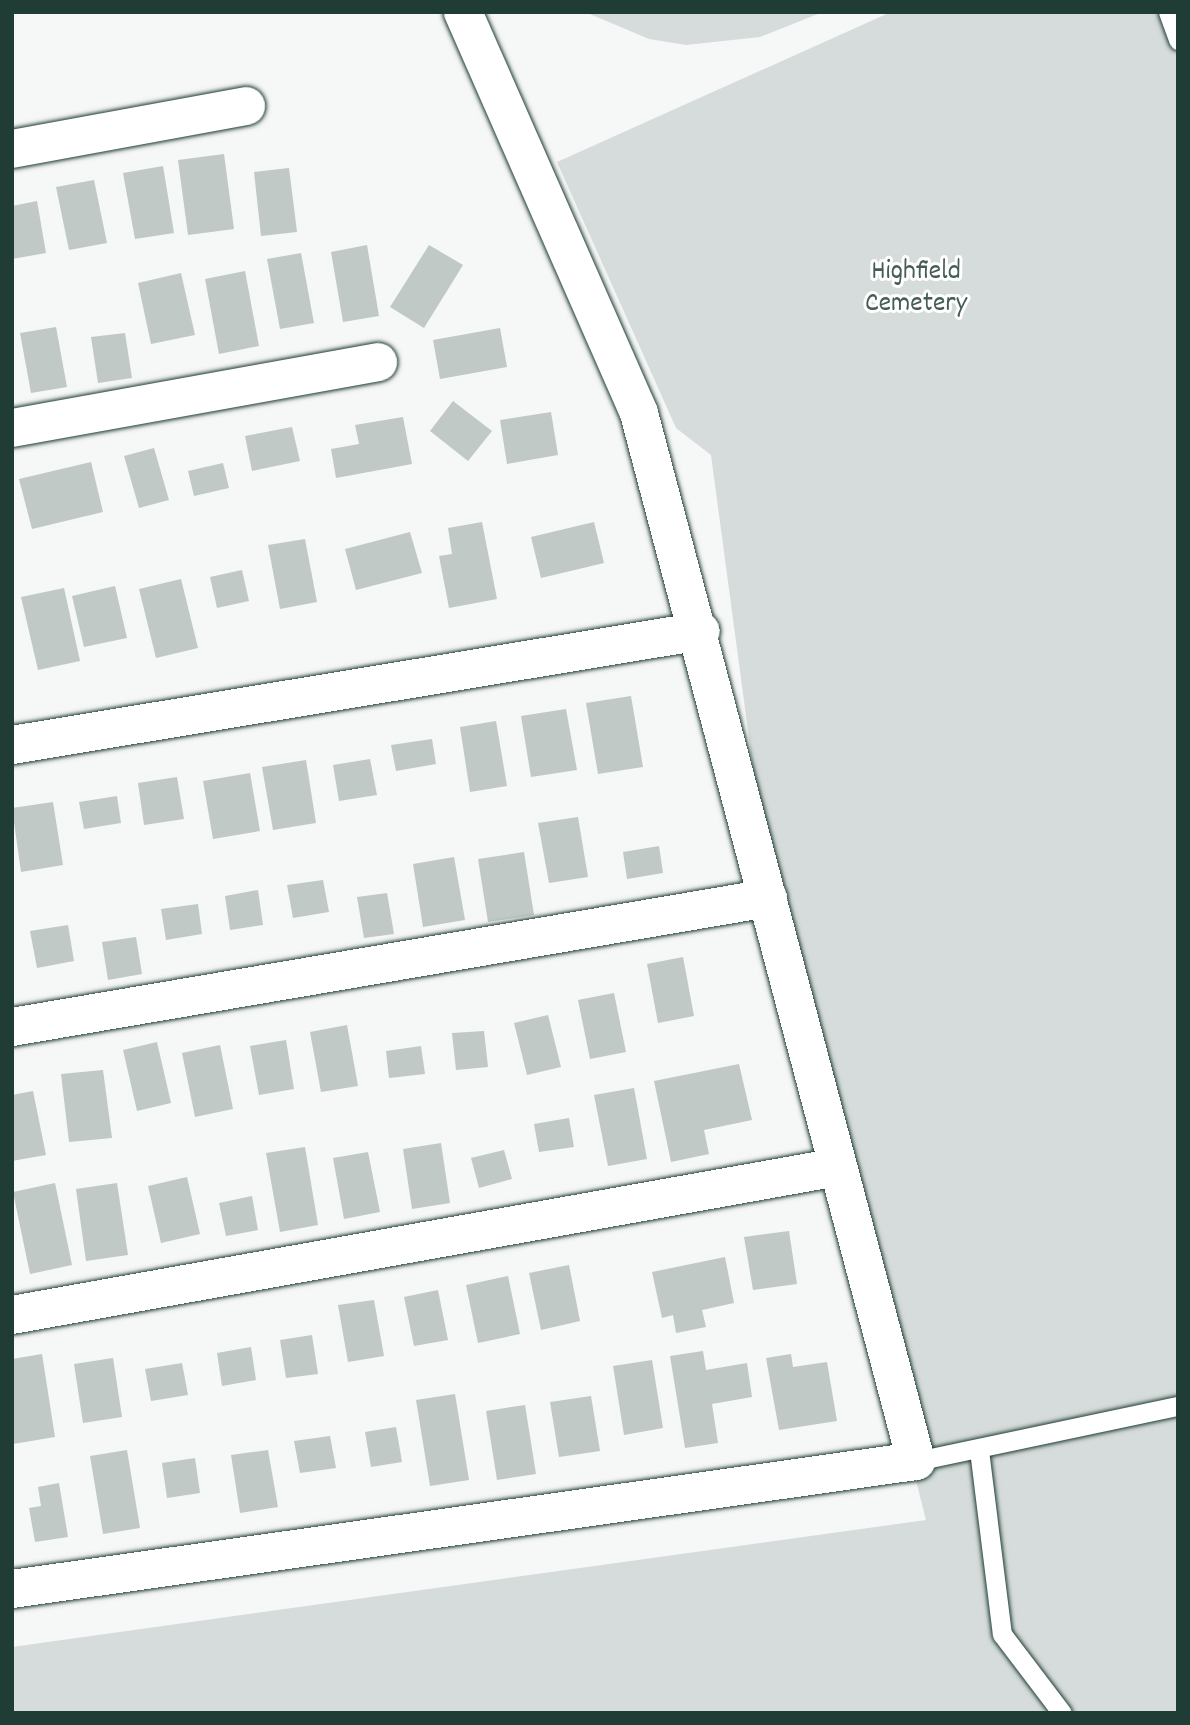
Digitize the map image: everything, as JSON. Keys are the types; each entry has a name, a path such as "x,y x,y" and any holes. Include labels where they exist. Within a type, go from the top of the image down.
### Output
{"street":[{"path":"12,1589 163,1562 916,1461 701,631 639,413 463,12"},
{"path":"12,149 246,106"},
{"path":"12,428 377,362"},
{"path":"12,745 701,631"},
{"path":"12,1027 768,898"},
{"path":"12,1315 838,1167"}],"lane":[{"path":"1167,12 1178,40"},
{"path":"916,1461 979,1450 1178,1406"},
{"path":"979,1450 1002,1634 1062,1713"}],"green space":[{"path":"585,12 823,12 760,37 686,45 649,39"},
{"name":"Highfield Cemetery","path":"891,12 1178,12 1178,1713 12,1713 12,1647 926,1520 772,910 711,455 676,428 557,162"}],"building":[{"path":"224,154 234,229 188,235 178,160"},
{"path":"163,166 174,233 135,239 123,173"},
{"path":"289,168 297,232 261,236 254,172"},
{"path":"94,180 107,243 69,250 56,187"},
{"path":"37,201 46,253 12,259 12,206"},
{"path":"367,245 379,316 343,322 331,252"},
{"path":"429,245 463,265 424,328 390,307"},
{"path":"301,253 314,323 280,329 267,259"},
{"path":"245,271 259,346 219,354 205,279"},
{"path":"181,273 195,335 151,344 138,283"},
{"path":"56,327 67,387 31,393 20,333"},
{"path":"500,328 507,367 440,379 433,340"},
{"path":"125,333 132,378 98,383 91,337"},
{"path":"453,401 492,431 468,461 430,431"},
{"path":"551,412 558,455 507,464 500,420"},
{"path":"403,417 412,464 336,478 331,449 359,444 355,425"},
{"path":"292,427 300,461 252,471 245,436"},
{"path":"154,448 169,500 139,508 124,456"},
{"path":"91,462 103,512 32,529 19,479"},
{"path":"223,463 229,488 194,496 188,471"},
{"path":"482,522 497,599 449,608 439,556 452,554 448,528"},
{"path":"594,522 604,563 541,578 531,537"},
{"path":"410,532 422,573 356,590 345,549"},
{"path":"305,539 317,602 280,609 268,545"},
{"path":"242,570 249,601 217,608 210,577"},
{"path":"181,579 198,648 156,658 139,589"},
{"path":"115,586 127,638 84,647 72,596"},
{"path":"64,588 80,661 38,670 21,597"},
{"path":"631,696 643,767 598,774 586,703"},
{"path":"566,709 577,770 531,777 521,716"},
{"path":"496,721 507,786 470,792 460,727"},
{"path":"432,739 436,764 396,771 391,745"},
{"path":"370,759 377,795 339,801 333,765"},
{"path":"306,760 316,823 273,830 262,767"},
{"path":"250,773 260,831 213,839 203,781"},
{"path":"177,777 184,819 144,825 138,783"},
{"path":"117,796 121,823 84,829 79,802"},
{"path":"53,802 63,865 21,872 12,808"},
{"path":"578,817 588,877 549,883 538,823"},
{"path":"659,846 663,873 627,879 623,852"},
{"path":"524,852 534,915 488,922 478,859"},
{"path":"454,857 465,920 423,927 413,864"},
{"path":"323,880 329,912 293,918 287,885"},
{"path":"258,890 263,925 230,930 225,896"},
{"path":"387,893 394,934 364,938 357,897"},
{"path":"198,904 202,934 166,940 161,909"},
{"path":"68,925 74,961 37,968 30,931"},
{"path":"136,937 142,974 108,980 102,942"},
{"path":"683,957 694,1016 658,1023 647,964"},
{"path":"614,993 626,1052 590,1059 578,1000"},
{"path":"548,1015 561,1067 527,1075 514,1023"},
{"path":"347,1025 358,1086 321,1092 310,1032"},
{"path":"484,1031 488,1067 456,1070 452,1033"},
{"path":"286,1040 294,1089 259,1095 250,1046"},
{"path":"157,1042 171,1103 137,1111 123,1050"},
{"path":"220,1045 233,1109 195,1117 182,1053"},
{"path":"421,1046 425,1074 389,1078 386,1051"},
{"path":"739,1064 752,1120 704,1130 709,1154 671,1162 654,1081"},
{"path":"103,1070 112,1138 69,1142 61,1074"},
{"path":"634,1088 647,1159 608,1166 594,1095"},
{"path":"33,1091 46,1155 12,1161 12,1095"},
{"path":"569,1118 574,1147 539,1152 534,1124"},
{"path":"441,1143 450,1203 412,1209 403,1149"},
{"path":"305,1147 318,1225 280,1232 266,1153"},
{"path":"504,1150 512,1179 479,1188 471,1158"},
{"path":"368,1152 380,1212 344,1219 333,1158"},
{"path":"187,1177 200,1234 161,1243 148,1186"},
{"path":"55,1183 72,1265 30,1274 13,1192"},
{"path":"117,1183 128,1255 86,1261 76,1189"},
{"path":"252,1196 258,1230 226,1236 219,1203"},
{"path":"789,1231 797,1284 753,1290 744,1237"},
{"path":"725,1257 734,1303 702,1310 706,1327 676,1333 673,1315 662,1318 652,1272"},
{"path":"569,1265 580,1321 541,1330 529,1273"},
{"path":"508,1276 520,1334 478,1343 466,1285"},
{"path":"438,1290 448,1340 414,1346 404,1297"},
{"path":"374,1300 384,1356 348,1362 338,1305"},
{"path":"312,1335 318,1374 286,1378 280,1340"},
{"path":"251,1347 256,1380 222,1386 217,1353"},
{"path":"703,1351 706,1370 747,1363 752,1397 712,1404 718,1443 685,1448 670,1356"},
{"path":"42,1354 55,1437 13,1444 12,1359"},
{"path":"791,1354 793,1367 827,1362 837,1421 779,1430 766,1358"},
{"path":"113,1358 122,1417 83,1423 74,1364"},
{"path":"652,1360 663,1428 624,1435 613,1366"},
{"path":"182,1363 188,1395 151,1401 145,1369"},
{"path":"455,1394 469,1480 430,1486 416,1400"},
{"path":"591,1396 600,1451 559,1457 550,1402"},
{"path":"525,1405 536,1474 497,1480 486,1411"},
{"path":"396,1427 402,1462 371,1467 365,1432"},
{"path":"330,1436 336,1468 300,1473 294,1441"},
{"path":"127,1450 140,1528 103,1534 90,1456"},
{"path":"268,1450 278,1507 240,1513 231,1455"},
{"path":"195,1458 200,1493 167,1498 162,1463"},
{"path":"59,1483 68,1537 35,1542 29,1508 41,1506 38,1487"}]}
